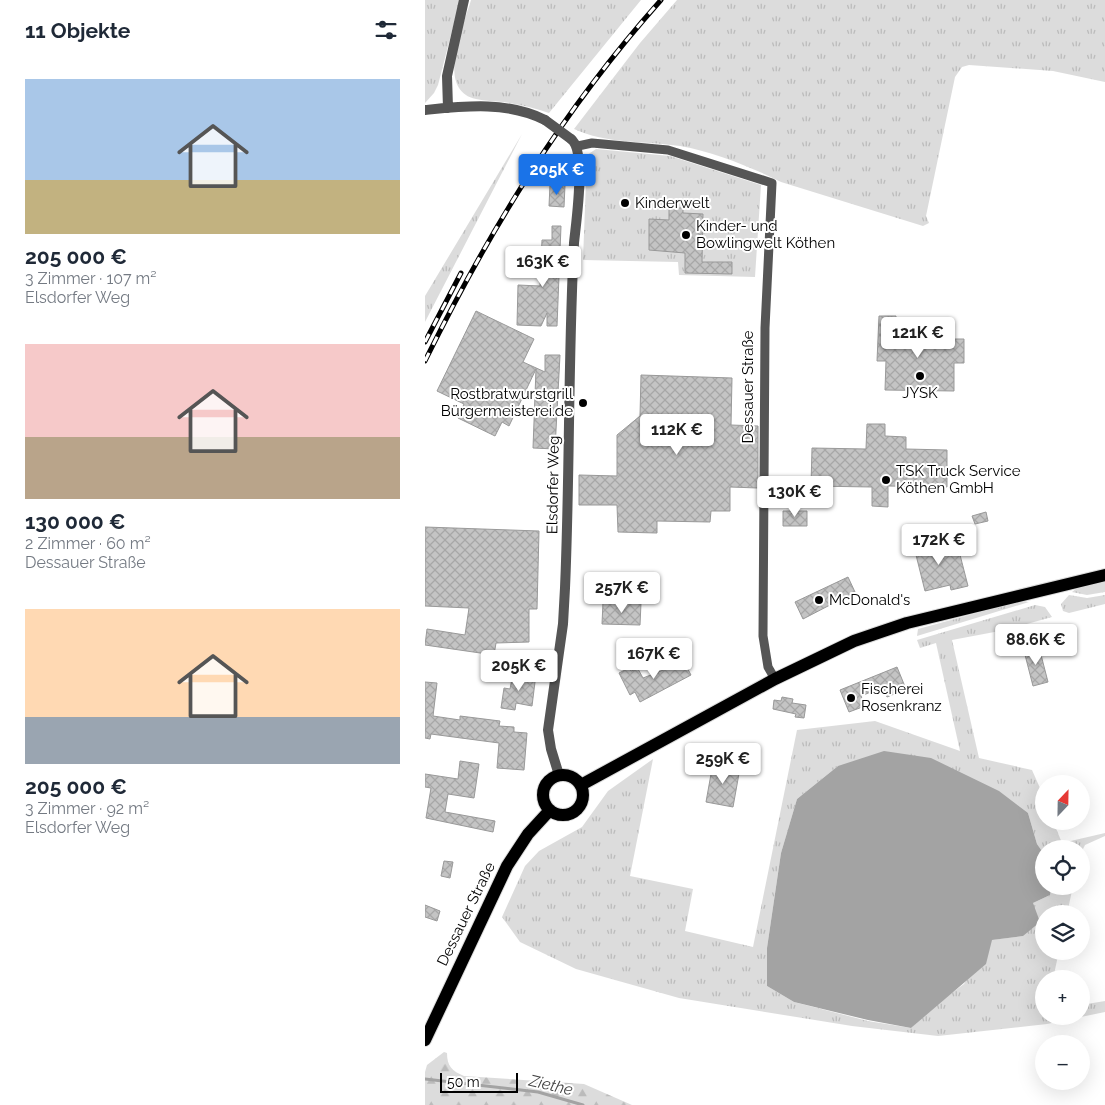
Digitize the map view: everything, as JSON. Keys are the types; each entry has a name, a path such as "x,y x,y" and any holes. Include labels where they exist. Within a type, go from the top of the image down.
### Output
{"main road":[{"path":"581,785 775,679 866,636 1015,596 1105,575"},
{"path":"559,774 572,776 581,785 582,800 573,812 559,814 549,810 544,803 543,789 551,778 559,774"},
{"name":"Dessauer Straße","path":"425,1040 507,866 528,834 549,810"}],"street":[{"path":"448,108 447,76 464,0"},
{"path":"425,110 475,106 504,108 529,113 545,120 575,143"},
{"name":"Dessauer Straße","path":"575,143 668,150 772,183 765,328 763,636 769,666 775,679"},
{"name":"Elsdorfer Weg","path":"559,774 549,738 549,719 561,636 565,588 574,253 579,174 575,143"}],"green space":[{"path":"425,0 460,0 438,85 425,103"},
{"path":"471,0 641,0 549,113 515,104 476,99 464,93 457,84 454,71 455,56"},
{"path":"677,0 1105,0 1105,82 1053,71 969,65 962,67 955,77 926,216 929,223 923,226 781,182 706,152 680,146 612,140 574,129 640,43"},
{"path":"522,134 425,322 425,296"},
{"path":"596,149 670,156 761,185 755,277 679,275 678,262 583,260 587,155"},
{"path":"1105,580 1105,592 1087,595 1072,592 1077,588"},
{"path":"1069,595 1087,598 1105,595 1105,604 1069,613 1063,611 1061,604"},
{"path":"1021,601 1029,602 917,636 918,629"},
{"path":"1035,605 1045,607 1052,617 1005,630 952,640 979,758 1032,770 1035,777 1035,830 1057,830 1061,840 1036,840 1028,813 838,766 797,799 781,853 767,948 767,986 794,1002 868,1021 911,1028 939,1002 964,984 991,940 1023,936 1033,903 1050,895 1071,895 1069,905 1035,905 1035,960 1057,960 1055,970 1035,970 1035,1025 1038,1025 938,1036 852,1026 679,998 576,969 520,942 502,917 525,866 539,851 582,827 608,791 653,759 630,876 693,889 685,931 753,947 797,730 875,721 960,751 936,643 920,648 917,640"},
{"path":"1105,833 1105,836 1090,843 1090,840 1075,840"},
{"path":"1105,1001 1105,1012 1090,1015 1090,1004"},
{"path":"444,1052 447,1053 451,1067 464,1076 584,1084 632,1105 425,1105 425,1072 427,1065"}],"shaded area":[{"path":"884,751 931,758 999,791 1028,813 1036,840 1035,895 1050,895 1033,903 1035,908 1035,926 1023,936 992,940 986,964 911,1028 868,1020 794,1002 767,986 767,948 781,853 797,799 838,766"}],"building":[{"path":"550,185 565,185 564,207 549,206"},
{"name":"Kinder- und Bowlingwelt Köthen","path":"669,208 683,208 683,213 703,214 702,262 732,262 732,274 685,273 685,253 649,250 649,219 669,220"},
{"path":"552,226 561,226 557,326 547,326 547,313 541,326 517,325 518,285 540,286 542,240 552,240"},
{"path":"476,311 534,339 523,362 545,372 545,355 560,355 555,449 533,448 536,369 509,426 502,422 495,436 458,418 464,404 437,391"},
{"path":"879,316 896,316 895,338 939,339 940,333 954,333 954,339 964,339 964,363 954,363 954,391 885,390 886,361 877,361"},
{"path":"641,375 732,378 731,425 758,426 758,488 730,487 730,511 711,511 710,522 657,521 657,533 618,532 617,505 579,505 579,475 617,476 617,435 640,416"},
{"path":"867,424 885,424 885,436 906,437 906,449 947,450 947,487 888,486 888,507 872,506 872,487 811,486 812,448 866,449"},
{"path":"783,511 807,511 807,526 783,526"},
{"path":"986,512 988,521 975,524 972,516"},
{"path":"425,527 539,531 537,609 529,609 529,642 496,643 494,655 425,645 427,629 465,635 469,608 425,606"},
{"path":"923,532 928,554 958,547 968,586 951,590 950,585 925,591 911,535"},
{"name":"McDonald's","path":"848,577 855,592 803,619 795,602"},
{"path":"603,602 641,603 640,625 602,624"},
{"path":"1039,647 1048,682 1033,686 1024,651"},
{"path":"682,658 691,675 640,702 635,692 630,695 619,673 629,668 631,671 638,669 643,678 671,667 670,664"},
{"path":"897,667 906,689 887,697 883,687 861,696 865,706 849,712 840,690"},
{"path":"513,673 524,675 535,682 532,706 516,703 515,710 501,708 504,688 510,689"},
{"path":"425,682 437,683 433,716 460,720 460,716 500,721 499,726 514,727 514,732 527,733 524,770 497,768 499,743 431,734 430,739 425,738"},
{"path":"782,697 793,699 792,703 806,705 804,718 795,717 796,714 773,709 774,700 781,701"},
{"path":"460,761 479,764 474,798 448,794 445,812 495,821 493,832 426,818 431,788 425,787 425,774 458,779"},
{"path":"713,763 740,768 733,807 706,802"},
{"path":"444,861 453,862 450,878 441,876"},
{"path":"425,905 440,911 437,921 425,917"}],"waterway":[{"name":"Ziethe","path":"425,1079 538,1092 583,1105"}],"railway":[{"path":"425,361 476,264 531,172 592,84 661,0"},
{"path":"425,342 461,273"}],"place":[{"name":"Kinderwelt","path":"625,203"},
{"name":"Kinder- und Bowlingwelt Köthen","path":"686,235"},
{"name":"JYSK","path":"920,376"},
{"name":"Rostbratwurstgrill Bürgermeisterei.de","path":"583,403"},
{"name":"TSK Truck Service Köthen GmbH","path":"886,480"},
{"name":"McDonald's","path":"819,600"},
{"name":"Fischerei Rosenkranz","path":"851,698"}]}
